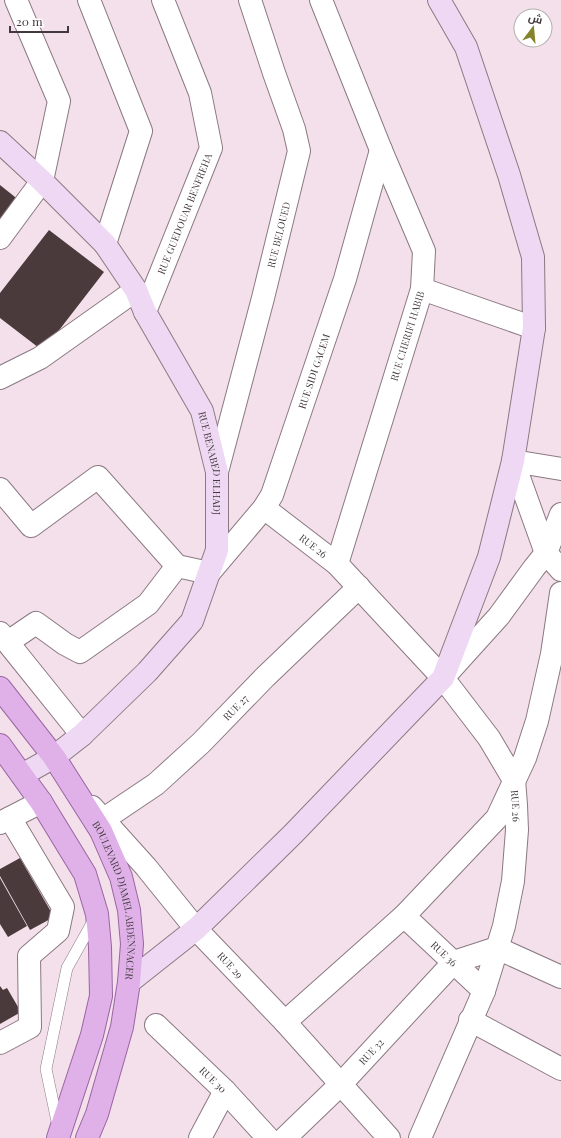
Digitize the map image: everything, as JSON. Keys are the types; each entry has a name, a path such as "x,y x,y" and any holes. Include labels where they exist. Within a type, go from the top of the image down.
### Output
{"main road":[{"path":"130,982 196,929 293,834 443,678 489,556 513,461 534,328 533,257 509,175 466,47 439,0"},
{"name":"RUE BENABED ELHADJ","path":"0,142 42,181 105,244 136,290 145,312 202,411 217,472 217,550 192,621 147,672 82,735 54,757 22,776"},
{"name":"BOULEVARD DJAMEL ABDENNACER","path":"0,688 54,757 101,831 121,876 130,910 132,944 130,982 122,1027 97,1114 87,1138"},
{"name":"BOULEVARD DJAMEL ABDENNACER","path":"0,745 41,802 85,874 97,914 100,947 101,996 92,1035 59,1136"}],"street":[{"path":"0,238 42,181 59,101 16,0"},
{"path":"89,0 141,131 105,244"},
{"name":"RUE GUEDOUAR BENFREHA","path":"145,312 211,148 200,94 163,0"},
{"name":"RUE BELOUED","path":"217,472 263,298 299,151 294,129 250,0"},
{"name":"RUE CHERIFI HABIB","path":"321,0 381,150 424,251 422,289 337,564"},
{"name":"RUE SIDI GACEM","path":"209,573 264,508 272,495 345,279 381,150"},
{"path":"422,289 534,328"},
{"path":"0,378 40,358 136,290"},
{"path":"561,469 513,461 546,553 561,570"},
{"path":"0,489 31,526 98,478 177,566 209,573"},
{"name":"RUE 26","path":"264,508 337,564 443,678 489,738 514,780 517,830 513,881 504,926 484,991 470,1020 420,1138"},
{"path":"443,678 499,616 546,553 561,514"},
{"path":"82,735 4,638 36,623 64,644 80,652 148,604 177,566"},
{"name":"RUE 27","path":"104,819 156,784 168,774 201,743 265,677 359,587"},
{"path":"285,1022 404,916 497,818 525,758 557,656 561,593"},
{"name":"RUE 29","path":"74,789 104,819 146,867 196,929 285,1022 389,1138"},
{"path":"0,1043 30,1027 29,956 58,931 63,907 5,820 41,802"},
{"name":"RUE 36","path":"404,916 484,991"},
{"path":"454,962 497,948 561,977"},
{"name":"RUE 32","path":"285,1138 341,1084 454,962"},
{"path":"470,1020 561,1069"},
{"name":"RUE 30","path":"156,1025 225,1091 268,1138"},
{"path":"200,1138 225,1091"}],"lane":[{"path":"59,1136 46,1069 67,968 97,914"}],"building":[{"path":"0,185 20,201 0,226"},
{"path":"49,230 104,272 43,351 0,318 0,293"},
{"path":"20,858 54,917 30,930 0,876 0,869"},
{"path":"0,878 27,926 8,937 0,924"},
{"path":"0,986 3,990 7,988 21,1012 0,1024"}]}
